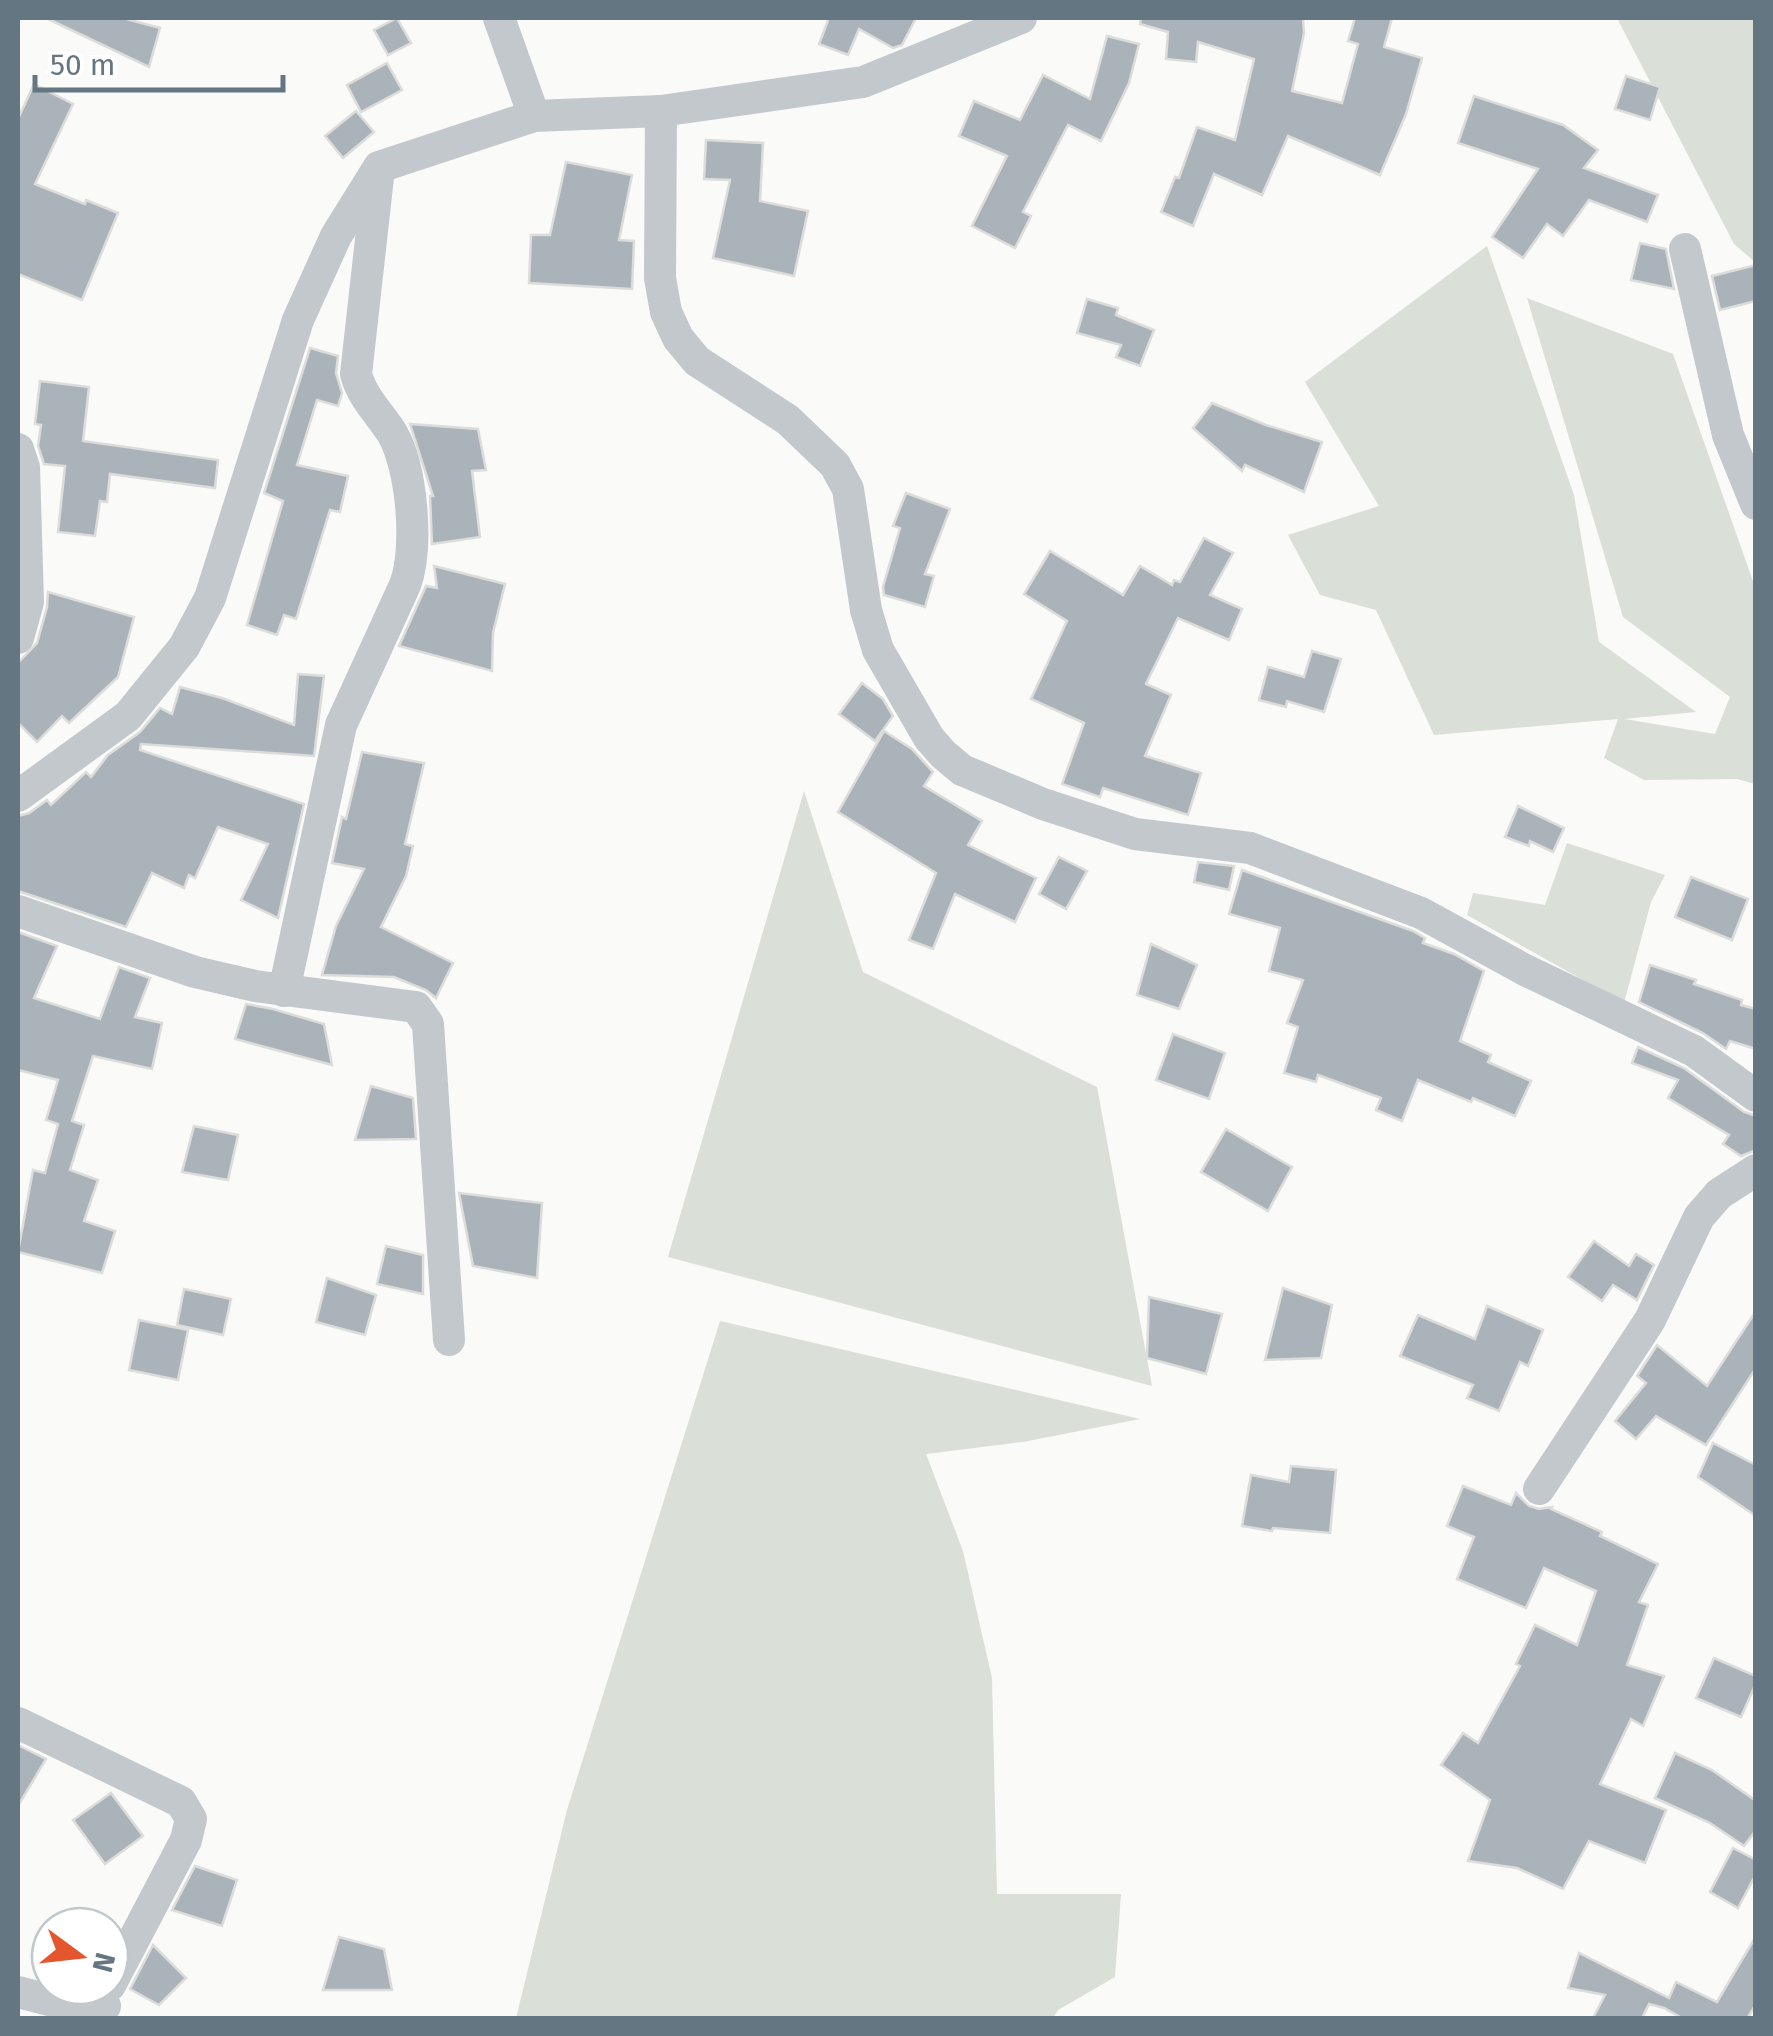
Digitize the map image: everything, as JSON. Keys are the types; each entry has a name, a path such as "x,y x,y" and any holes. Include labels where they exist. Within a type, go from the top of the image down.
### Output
{"street":[{"path":"499,18 534,116"},
{"path":"18,796 128,716 184,647 210,598 298,320 336,236 379,167 534,116 661,112 863,82 1021,18"},
{"path":"661,112 660,278 666,312 678,338 697,361 788,420 835,465 848,489 866,610 878,650 929,738 943,754 962,770 1134,834 1250,848 1421,913 1525,970 1694,1050 1756,1096"},
{"path":"284,991 340,726 406,585 412,561 402,457 390,431 363,394 356,374 379,167"},
{"path":"1684,249 1728,436 1756,504"},
{"path":"18,449 24,467 28,602 18,638"},
{"path":"18,911 195,972 284,991 416,1007 428,1024 449,1340"},
{"path":"1539,1489 1644,1329 1699,1217 1719,1194 1756,1170"},
{"path":"18,1723 181,1802 192,1819 186,1840 130,1954"}],"shaded area":[{"path":"1617,18 1755,18 1755,262 1734,244"},
{"path":"1487,246 1574,495 1599,642 1696,712 1624,719 1715,734 1730,697 1623,617 1527,298 1673,354 1755,587 1755,784 1737,779 1644,780 1604,758 1618,719 1434,735 1376,610 1320,595 1288,535 1379,506 1305,382"},
{"path":"804,791 863,972 1097,1087 1152,1386 668,1257"},
{"path":"1567,843 1665,875 1651,902 1624,1003 1467,915 1473,893 1545,905"},
{"path":"720,1321 1140,1419 1023,1442 926,1454 963,1551 992,1678 997,1894 1121,1894 1115,1977 1058,2010 1053,2018 516,2018 567,1810"}],"building":[{"path":"46,18 123,18 160,28 149,67"},
{"path":"397,18 411,43 388,55 374,30"},
{"path":"829,18 916,18 902,45 893,48 859,29 848,55 819,44"},
{"path":"1141,18 1303,18 1304,33 1292,91 1342,103 1358,44 1348,41 1355,18 1392,18 1384,47 1422,58 1406,114 1380,175 1288,136 1262,195 1214,174 1193,226 1161,212 1175,177 1179,178 1197,127 1235,140 1254,59 1198,42 1196,62 1166,59 1168,32 1140,24"},
{"path":"1107,36 1139,44 1129,83 1101,141 1068,125 1023,212 1031,216 1015,248 972,226 1007,156 959,136 974,101 1020,120 1043,75 1090,99"},
{"path":"387,63 402,90 361,112 347,85"},
{"path":"1626,76 1660,87 1650,120 1615,109"},
{"path":"34,84 73,104 35,184 118,213 82,300 18,274 18,119"},
{"path":"1474,96 1563,125 1598,150 1584,168 1658,195 1647,222 1589,200 1563,236 1547,224 1523,258 1492,237 1538,169 1458,143"},
{"path":"356,111 374,132 343,158 325,136"},
{"path":"706,140 763,143 760,201 808,211 794,276 713,258 730,180 704,179"},
{"path":"566,162 632,175 619,240 634,241 632,289 529,283 531,235 550,235"},
{"path":"1640,243 1666,249 1674,289 1631,280"},
{"path":"1756,265 1756,301 1720,310 1712,276"},
{"path":"1087,299 1118,308 1116,315 1154,330 1140,366 1116,357 1121,345 1077,333"},
{"path":"310,348 338,356 336,373 342,393 338,406 317,400 297,465 348,476 340,512 330,510 296,619 284,615 277,635 247,625 283,501 264,493"},
{"path":"40,381 89,387 83,441 218,460 215,488 110,474 107,502 100,501 95,536 58,532 65,466 44,464 38,446 41,425 35,424"},
{"path":"1212,403 1322,442 1304,492 1245,465 1242,471 1193,428"},
{"path":"410,424 478,429 486,470 472,471 480,537 432,544 433,496"},
{"path":"906,493 950,509 925,574 934,576 925,607 884,595 900,528 893,526"},
{"path":"1204,538 1233,553 1210,595 1242,609 1229,640 1178,618 1146,684 1171,695 1145,756 1201,773 1188,815 1103,788 1100,797 1062,784 1084,723 1031,699 1067,621 1024,594 1050,551 1123,595 1140,566 1172,585 1174,580 1180,582"},
{"path":"434,566 505,584 493,633 492,671 399,646 426,586 437,588"},
{"path":"48,592 134,617 118,677 69,723 62,716 37,742 18,723 18,663 37,643"},
{"path":"1312,651 1341,659 1324,712 1287,701 1286,707 1259,700 1268,667 1304,677"},
{"path":"298,674 324,676 314,756 141,744 140,750 304,804 278,918 241,900 268,844 218,827 195,878 189,875 184,888 152,873 126,927 18,891 18,816 47,800 51,805 86,772 91,777 108,755 140,732 160,708 172,714 180,687 294,725"},
{"path":"862,683 883,699 893,716 875,741 839,714"},
{"path":"884,731 912,749 933,772 924,786 982,821 968,845 1036,878 1015,922 955,894 933,949 909,940 936,873 838,812"},
{"path":"362,752 424,763 405,844 413,846 406,876 381,927 453,963 436,998 394,977 322,975 336,926 364,869 332,863"},
{"path":"1518,806 1564,828 1553,852 1530,841 1529,846 1505,837"},
{"path":"1059,857 1087,871 1066,909 1039,894"},
{"path":"1198,862 1234,866 1229,890 1194,882"},
{"path":"1242,870 1413,931 1425,938 1423,943 1484,971 1460,1041 1491,1055 1488,1062 1531,1081 1515,1116 1418,1080 1402,1121 1376,1110 1381,1098 1318,1075 1316,1082 1284,1073 1298,1027 1287,1023 1303,980 1269,971 1280,928 1229,914"},
{"path":"1691,877 1748,899 1732,940 1675,917"},
{"path":"18,932 57,946 34,998 100,1019 119,967 150,978 135,1017 162,1023 152,1069 93,1056 72,1121 84,1125 70,1170 98,1180 84,1221 115,1231 102,1273 18,1252 33,1170 45,1173 58,1124 46,1120 58,1080 18,1070"},
{"path":"1151,944 1197,965 1179,1009 1137,995"},
{"path":"1650,965 1696,980 1694,984 1742,1000 1741,1005 1756,1009 1756,1049 1730,1041 1726,1049 1703,1033 1639,1002"},
{"path":"246,1004 324,1024 332,1065 235,1039"},
{"path":"1173,1034 1225,1053 1209,1099 1156,1080"},
{"path":"1638,1047 1684,1068 1744,1112 1756,1116 1756,1150 1741,1156 1723,1144 1729,1135 1668,1098 1678,1080 1632,1063"},
{"path":"371,1086 413,1098 416,1139 355,1140"},
{"path":"194,1126 238,1135 228,1180 182,1172"},
{"path":"1226,1129 1292,1167 1268,1211 1201,1172"},
{"path":"459,1193 542,1203 537,1278 473,1266"},
{"path":"1594,1241 1629,1266 1636,1254 1654,1265 1637,1300 1613,1285 1602,1301 1568,1277"},
{"path":"386,1246 423,1255 423,1294 377,1284"},
{"path":"327,1278 376,1295 365,1335 316,1322"},
{"path":"1283,1288 1332,1305 1321,1358 1265,1360"},
{"path":"184,1289 231,1299 223,1335 177,1325"},
{"path":"1149,1297 1222,1314 1206,1374 1147,1358"},
{"path":"1487,1306 1543,1330 1528,1366 1520,1362 1499,1411 1467,1398 1473,1385 1400,1356 1418,1315 1475,1339"},
{"path":"1756,1311 1756,1368 1706,1445 1656,1416 1636,1439 1615,1421 1646,1383 1637,1376 1657,1345 1707,1386"},
{"path":"139,1320 188,1330 178,1380 129,1370"},
{"path":"1713,1443 1756,1465 1756,1516 1698,1477"},
{"path":"1291,1466 1336,1470 1330,1533 1242,1526 1251,1475 1289,1482"},
{"path":"1463,1486 1511,1505 1516,1493 1529,1506 1552,1507 1658,1564 1639,1602 1648,1605 1627,1665 1664,1676 1643,1726 1631,1719 1600,1784 1666,1810 1645,1863 1589,1841 1563,1889 1517,1868 1468,1861 1490,1800 1441,1765 1463,1733 1478,1743 1520,1666 1516,1664 1535,1625 1577,1645 1596,1591 1544,1568 1526,1608 1457,1579 1474,1537 1447,1526"},
{"path":"1714,1658 1756,1676 1741,1717 1696,1698"},
{"path":"18,1745 46,1759 18,1806"},
{"path":"1675,1753 1712,1770 1756,1801 1756,1830 1744,1846 1710,1823 1655,1798"},
{"path":"111,1793 143,1836 105,1864 73,1820"},
{"path":"1733,1848 1756,1860 1756,1874 1738,1908 1710,1892"},
{"path":"195,1866 237,1880 222,1926 172,1910"},
{"path":"1756,1936 1756,2004 1748,2017 1751,2018 1682,2018 1649,2004 1642,2018 1593,2018 1605,1995 1568,1988 1579,1953 1669,1998 1676,1982 1717,2002"},
{"path":"339,1937 384,1949 392,1990 323,1990"},
{"path":"153,1945 186,1978 159,2005 130,1989"}]}
